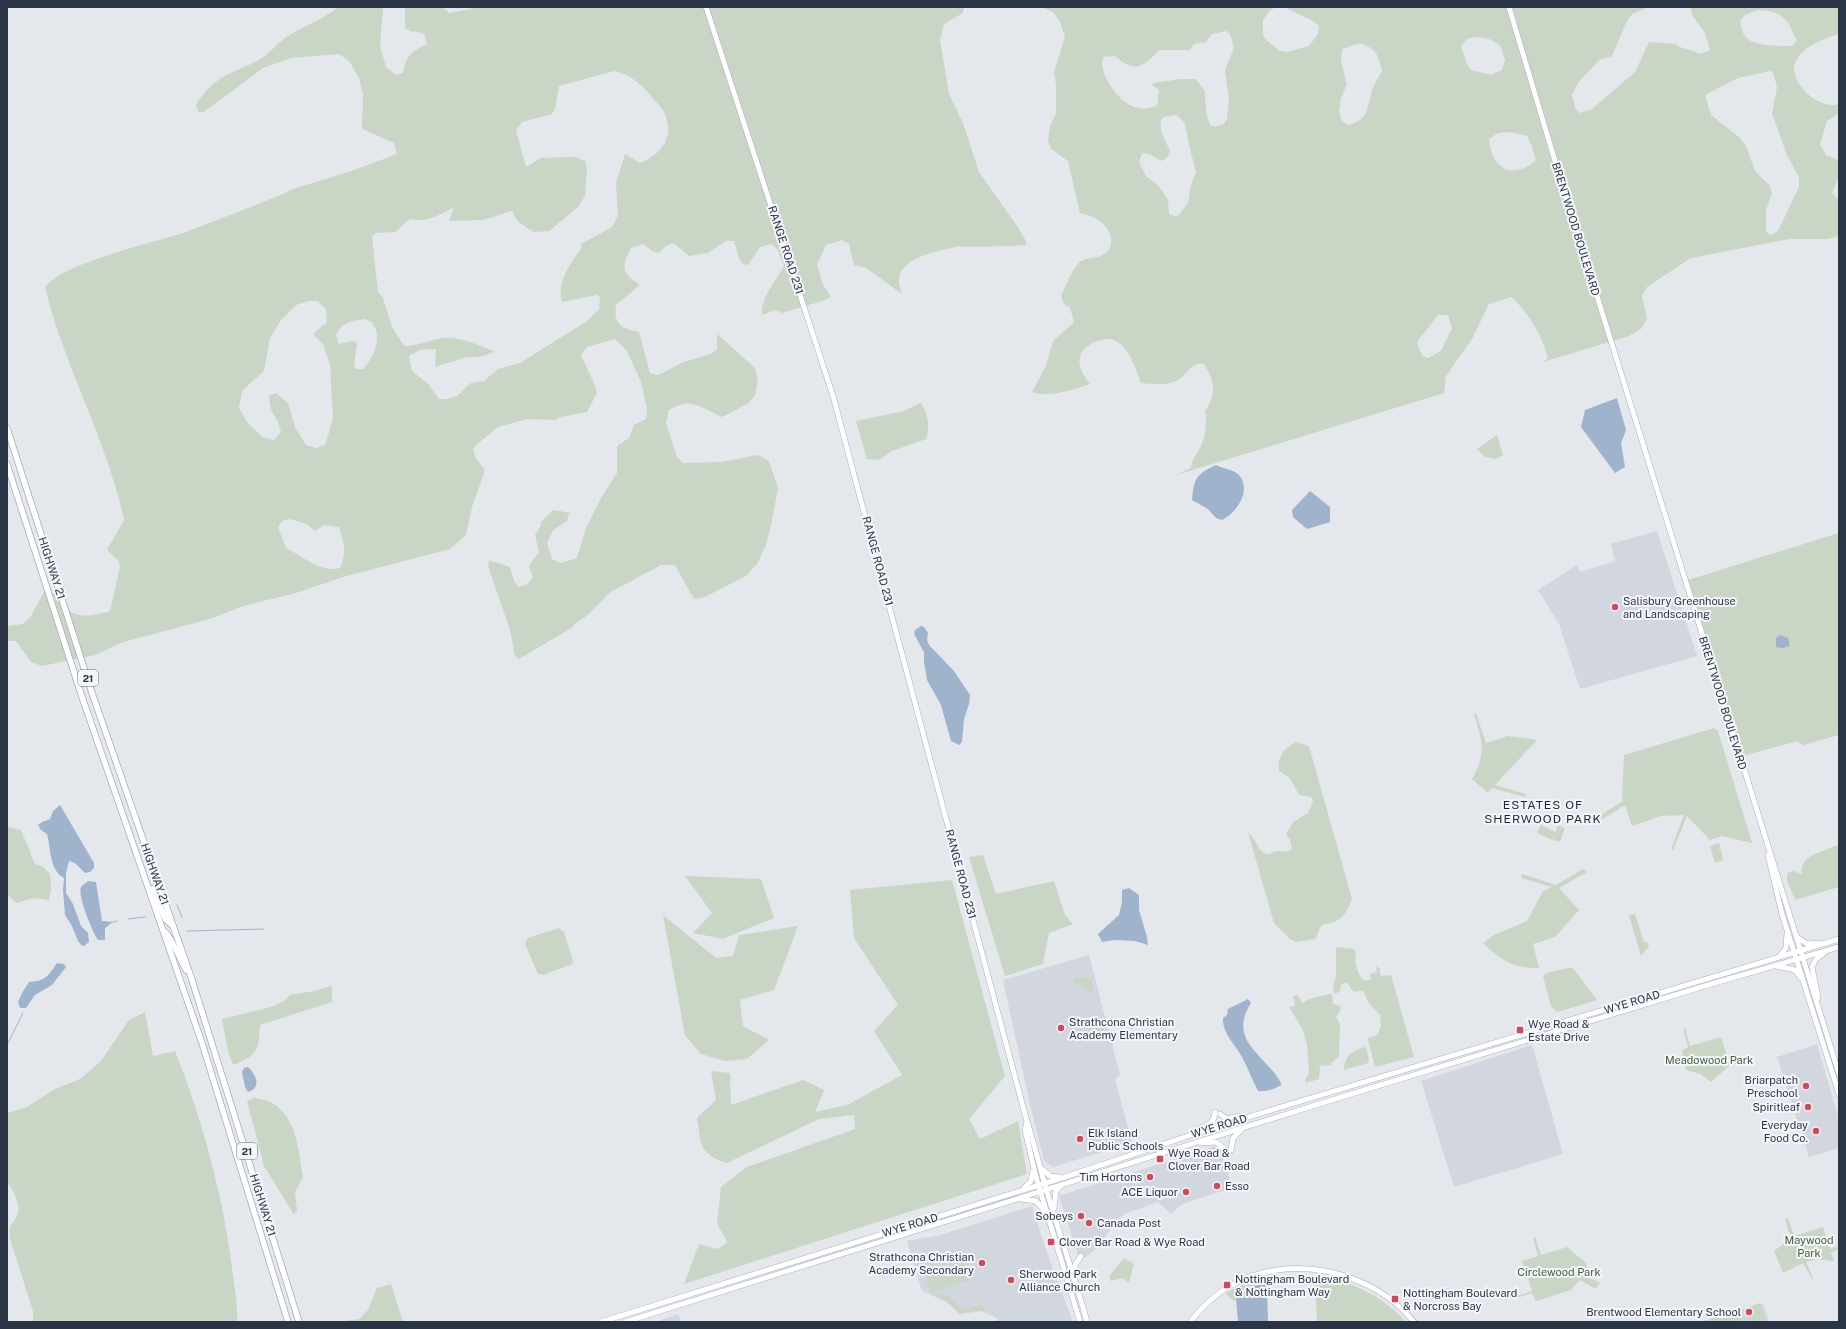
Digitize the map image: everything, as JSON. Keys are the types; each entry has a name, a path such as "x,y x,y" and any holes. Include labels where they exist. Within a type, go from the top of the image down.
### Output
{"main road":[{"name":"RANGE ROAD 231","path":"706,7 831,390 1027,1122 1087,1322"},
{"name":"BRENTWOOD BOULEVARD","path":"1509,7 1795,935 1798,952 1797,960 1839,1094"},
{"name":"HIGHWAY 21","path":"7,428 92,693 192,980 299,1322"},
{"name":"HIGHWAY 21","path":"7,464 82,697 202,1043 288,1322"},
{"name":"BRENTWOOD BOULEVARD","path":"1765,840 1769,865 1782,914 1798,952 1803,958 1839,1074"},
{"path":"145,879 158,900 166,920 174,927"},
{"path":"1782,914 1790,928 1798,952"},
{"path":"163,931 171,940 180,960 192,980"},
{"path":"1773,959 1779,957 1785,950 1788,931"},
{"path":"1795,935 1807,944 1826,944"},
{"name":"WYE ROAD","path":"601,1322 1021,1191 1190,1135 1839,940"},
{"name":"WYE ROAD","path":"627,1322 1246,1126 1839,947"},
{"path":"1826,1030 1812,967 1816,959 1828,951"},
{"path":"1775,966 1795,970 1804,982"},
{"path":"1190,1135 1211,1124 1217,1113 1227,1119 1241,1116 1252,1116"},
{"name":"RANGE ROAD 231","path":"1027,1122 1025,1130 1040,1191 1080,1322"},
{"path":"1190,1144 1216,1142 1228,1150 1233,1138 1246,1126"},
{"path":"1021,1191 1031,1181 1034,1166"},
{"path":"1040,1167 1044,1173 1050,1176 1065,1177"},
{"path":"1054,1212 1056,1191 1064,1184"},
{"path":"1014,1200 1029,1199 1036,1201 1047,1215"},
{"path":"1074,1276 1075,1265 1081,1256"},
{"path":"1190,1322 1213,1298 1235,1283 1264,1272 1292,1269 1327,1271 1362,1283 1387,1297 1414,1322"},
{"path":"632,1312 634,1321"},
{"path":"626,1314 627,1322"}],"shaded area":[{"name":"Salisbury Greenhouse and Landscaping","path":"1657,531 1697,656 1580,689 1559,624 1538,590 1577,565 1580,572 1615,561 1611,544"},
{"name":"Strathcona Christian Academy Elementary","path":"1089,955 1120,1075 1115,1079 1132,1143 1053,1167 1044,1161 1003,980"},
{"path":"1817,1044 1839,1120 1839,1148 1809,1157 1777,1057"},
{"path":"1532,1045 1563,1154 1454,1187 1421,1081"},
{"path":"1219,1145 1232,1188 1182,1204 1171,1214 1158,1202 1124,1214 1117,1220 1098,1247 1080,1261 1059,1196"},
{"name":"Strathcona Christian Academy Secondary","path":"1032,1206 1048,1256 1073,1322 998,1322 997,1318 982,1311 960,1314 947,1302 922,1291 907,1241 940,1235"},
{"name":"Brentwood Elementary School","path":"1763,1303 1769,1322 1700,1322"},
{"path":"678,1314 681,1322 655,1322"}],"green space":[{"path":"338,7 383,7 380,46 386,67 396,75 403,73 406,62 413,52 427,44 424,34 414,31 412,32 405,28 405,7 442,7 449,13 471,9 472,7 964,7 963,13 944,24 940,40 949,94 963,123 979,172 1019,229 1026,241 1026,245 980,247 959,246 922,256 905,266 901,273 899,282 902,294 866,268 854,265 849,244 842,240 826,245 817,265 823,285 831,297 782,313 775,310 762,315 763,303 766,296 784,266 778,250 772,244 760,247 748,265 743,264 739,258 734,241 726,241 708,253 689,256 674,243 666,246 659,253 652,251 643,244 631,248 624,265 626,273 629,277 640,285 616,305 615,311 617,321 623,327 639,332 650,373 658,375 684,362 711,354 717,349 717,334 755,368 758,379 755,395 749,403 722,417 701,407 690,404 677,406 669,410 666,423 677,457 683,463 721,462 758,455 769,461 778,488 766,545 757,564 746,576 703,598 694,599 675,565 661,565 609,593 588,615 573,625 573,627 519,659 515,656 510,630 488,566 489,560 510,567 514,581 519,587 528,584 533,577 529,566 539,552 535,535 541,526 540,523 553,510 571,513 569,514 567,521 553,530 547,543 552,559 561,563 577,558 586,528 601,498 617,473 617,446 629,438 634,425 646,419 647,409 641,382 627,351 615,339 587,347 581,355 597,393 587,412 560,417 556,420 527,419 498,427 476,445 473,450 476,459 485,470 472,507 466,535 450,549 343,577 296,593 243,606 213,618 120,643 96,655 42,666 31,662 16,641 7,641 7,626 23,624 31,616 44,592 57,594 67,609 75,614 86,616 110,611 120,567 118,560 107,550 124,520 117,490 97,432 63,346 45,287 55,278 88,262 183,233 290,190 357,169 397,154 394,143 362,129 363,94 359,78 349,61 339,54 291,58 263,68 204,112 199,112 196,105 209,88 222,77 261,59 285,38 332,12","holes":["614,71 630,77 643,87 663,110 667,119 668,135 661,149 640,163 625,154 616,183 618,216 612,227 581,244 582,247 569,266 563,280 561,287 562,302 597,295 600,297 599,309 587,321 520,363 498,369 484,381 471,383 457,396 447,399 439,399 428,384 412,371 409,356 420,350 436,349 435,367 467,357 479,357 495,352 470,342 451,338 404,346 392,327 383,298 378,292 372,237 376,233 395,232 410,219 428,219 454,207 449,221 483,220 512,211 518,222 534,232 549,231 578,207 585,196 587,167 585,161 575,157 541,158 526,167 516,130 522,122 552,114 555,109 559,86","309,301 318,301 326,309 327,322 313,334 323,344 330,365 333,419 325,445 316,448 306,445 295,427 288,403 276,393 269,396 271,410 278,422 281,432 274,440 262,437 247,422 239,408 242,391 264,371 270,338 281,320 296,305","365,319 372,323 376,330 377,342 376,348 367,365 363,369 356,369 354,366 357,342 351,341 339,344 336,335 344,325 351,321","290,519 307,524 315,531 324,525 339,527 344,548 344,558 340,568 333,569 319,566 286,548 278,527 282,521"]},
{"path":"1042,7 1276,7 1269,11 1263,20 1264,38 1280,51 1288,52 1309,46 1318,34 1319,26 1315,22 1284,7 1649,7 1632,14 1626,23 1612,56 1599,60 1578,83 1572,95 1576,110 1580,113 1592,109 1635,72 1649,42 1676,44 1677,46 1701,54 1710,50 1705,33 1692,15 1691,7 1838,7 1839,34 1821,40 1810,46 1800,54 1794,67 1795,75 1805,92 1822,103 1831,105 1839,104 1839,113 1827,121 1820,144 1826,155 1838,160 1839,176 1832,193 1839,200 1839,236 1828,239 1789,239 1691,258 1647,287 1642,296 1647,318 1641,329 1629,336 1543,362 1548,358 1542,341 1529,318 1512,297 1489,304 1472,339 1446,376 1444,393 1176,475 1191,468 1193,460 1202,445 1204,438 1206,422 1205,411 1209,405 1213,388 1208,370 1204,364 1191,367 1180,379 1172,383 1141,383 1132,359 1121,344 1110,339 1105,339 1092,343 1086,347 1080,358 1081,370 1090,384 1054,394 1039,394 1032,392 1046,366 1053,341 1074,322 1070,308 1064,304 1061,296 1075,268 1081,261 1102,256 1111,245 1108,229 1100,221 1093,217 1080,213 1068,161 1051,149 1048,140 1050,126 1056,114 1056,85 1054,72 1065,37 1060,22 1053,12","holes":["1757,10 1779,14 1787,22 1797,41 1792,46 1766,45 1753,42 1744,35 1740,20 1745,15","1226,31 1230,34 1234,48 1225,70 1229,100 1227,119 1224,124 1215,127 1210,125 1206,112 1205,92 1196,79 1180,79 1154,83 1152,85 1159,90 1157,106 1141,108 1129,104 1117,94 1111,87 1102,64 1103,57 1115,56 1128,65 1138,66 1148,61 1159,50 1190,50 1194,44 1206,42 1212,34","1476,37 1489,39 1500,45 1505,60 1502,70 1491,75 1471,70 1467,64 1461,46 1467,39","1360,43 1366,45 1376,53 1382,71 1374,86 1367,111 1361,119 1349,125 1342,121 1339,111 1341,98 1347,84 1341,62 1342,49","1770,71 1773,72 1777,87 1772,114 1787,155 1799,177 1799,187 1778,231 1771,235 1766,232 1766,210 1772,193 1769,185 1755,171 1746,146 1739,137 1711,115 1705,95 1738,78","1177,115 1185,123 1196,172 1191,185 1188,203 1177,217 1169,214 1168,200 1158,185 1146,176 1139,162 1142,153 1149,154 1162,161 1167,158 1170,151 1162,134 1161,121 1163,117","1509,132 1527,136 1536,160 1521,169 1510,170 1504,168 1495,160 1489,139 1498,133","1438,315 1448,315 1452,328 1441,351 1428,358 1422,356 1417,342"]},
{"path":"921,403 928,420 926,439 892,451 879,460 867,459 856,421 904,411"},
{"path":"1497,435 1503,455 1496,459 1485,457 1477,449"},
{"path":"1839,533 1839,735 1803,745 1797,741 1743,756 1688,580"},
{"path":"1476,713 1486,743 1508,736 1537,740 1495,785 1526,794 1525,797 1492,788 1488,793 1472,779 1480,762 1482,747 1474,714"},
{"path":"1714,728 1718,731 1752,843 1722,836 1710,840 1687,816 1673,850 1671,849 1684,815 1661,816 1632,826 1625,805 1603,819 1599,816 1623,801 1624,755"},
{"path":"1296,742 1309,746 1352,899 1343,916 1334,922 1322,925 1316,939 1297,942 1290,939 1274,923 1248,832 1261,850 1267,854 1276,851 1286,852 1292,849 1290,839 1286,834 1293,822 1308,813 1313,801 1311,797 1299,795 1290,778 1279,771 1280,757 1288,747"},
{"path":"1541,825 1556,832 1558,826 1565,828 1560,842 1553,840 1554,836 1552,840 1537,833"},
{"path":"9,827 21,830 35,864 43,867 50,874 51,889 49,900 33,898 16,903 7,894 7,828"},
{"path":"1719,843 1723,860 1715,863 1710,846"},
{"path":"1839,844 1839,887 1795,900 1787,880 1787,874 1793,871 1802,874 1802,867 1809,857"},
{"path":"983,855 996,894 1054,881 1065,915 1073,924 1049,933 1043,964 1005,976 969,857"},
{"path":"1583,869 1587,872 1559,888 1579,910 1555,937 1533,944 1539,968 1522,967 1508,962 1502,959 1483,943 1494,935 1527,921 1543,891 1552,887 1521,878 1522,874 1556,885"},
{"path":"685,876 761,879 774,918 723,939 693,933 712,913"},
{"path":"952,880 1005,1076 969,1119 980,1139 1018,1121 1027,1174 684,1284 699,1244 718,1249 727,1242 717,1223 721,1187 747,1167 855,1129 854,1115 819,1119 727,1163 718,1160 706,1152 703,1147 699,1135 697,1118 716,1100 711,1071 730,1073 731,1105 803,1080 824,1090 815,1112 847,1105 902,1075 874,1031 898,1005 854,938 850,890"},
{"path":"1635,914 1644,942 1647,942 1649,946 1641,956 1629,915"},
{"path":"663,915 716,958 733,956 739,935 798,926 774,990 740,1000 743,1026 769,1040 747,1059 725,1061 701,1054 685,1035"},
{"path":"559,928 564,932 573,961 572,964 543,975 538,974 525,944 528,938"},
{"path":"1336,947 1354,949 1356,952 1358,972 1365,981 1371,979 1370,974 1377,972 1376,966 1381,970 1379,971 1381,976 1391,975 1414,1057 1375,1067 1368,1038 1377,1035 1381,1026 1380,1015 1368,1002 1363,990 1356,992 1346,982 1341,985 1340,991 1335,994 1333,987 1336,976"},
{"path":"1573,968 1597,1000 1557,1012 1551,1006 1543,976 1546,973"},
{"path":"1074,978 1091,979 1094,992 1090,994 1082,984 1074,984"},
{"path":"332,986 332,1002 260,1025 259,1041 256,1051 248,1058 233,1065 228,1051 222,1019 271,1007 284,1001 290,995"},
{"path":"1332,994 1333,1004 1341,1006 1339,1013 1336,1016 1340,1025 1339,1056 1330,1065 1320,1066 1319,1079 1306,1083 1305,1080 1309,1074 1307,1044 1302,1028 1289,1007 1295,1006 1293,996 1297,995 1303,1003 1309,999"},
{"path":"145,1012 153,1056 175,1051 203,1130 217,1185 228,1241 236,1301 237,1322 33,1322 33,1311 10,1239 10,1227 19,1211 16,1197 7,1183 7,1113 27,1107 55,1089 80,1079 101,1061 129,1020"},
{"path":"1098,1016 1103,1032 1092,1036 1087,1020"},
{"name":"Meadowood Park","path":"1685,1028 1690,1046 1721,1037 1729,1062 1747,1057 1748,1059 1730,1065 1711,1082 1700,1074 1686,1070 1682,1050 1688,1047 1683,1029"},
{"path":"1366,1047 1369,1060 1368,1063 1344,1070 1344,1065 1350,1054"},
{"path":"254,1098 270,1102 280,1109 292,1126 298,1147 303,1178 295,1192 297,1211 294,1215 264,1166 247,1101"},
{"name":"Maywood Park","path":"1788,1218 1794,1236 1823,1227 1830,1249 1839,1246 1839,1249 1831,1252 1834,1261 1816,1259 1806,1262 1813,1278 1812,1279 1803,1263 1783,1273 1774,1251 1791,1238 1785,1220"},
{"name":"Circlewood Park","path":"1535,1237 1541,1255 1567,1247 1587,1264 1583,1275 1600,1283 1596,1289 1580,1280 1571,1290 1536,1301 1532,1293 1514,1299 1514,1297 1532,1291 1522,1261 1538,1256 1533,1238"},
{"path":"1124,1258 1134,1264 1129,1283 1123,1278 1110,1281 1110,1275"},
{"path":"964,1262 970,1280 931,1292 925,1274"},
{"path":"1315,1275 1341,1281 1365,1291 1387,1304 1406,1322 1317,1322"},
{"path":"1266,1276 1269,1277 1267,1286 1264,1284 1255,1286 1236,1297 1235,1302 1225,1293 1248,1282"},
{"path":"391,1284 403,1322 338,1322 359,1319 368,1310 377,1288"},
{"path":"939,1294 950,1297 963,1310 981,1305 987,1313 978,1310 960,1314 947,1302 935,1296"},
{"path":"1760,1303 1766,1322 1747,1322 1749,1307"},
{"path":"1740,1311 1743,1322 1702,1322"}],"water":[{"path":"1617,398 1626,430 1621,443 1625,467 1615,473 1581,427 1585,410"},
{"path":"1216,465 1237,473 1243,481 1244,487 1241,500 1237,507 1228,517 1222,520 1216,518 1208,509 1192,500 1197,478 1204,471"},
{"path":"1310,491 1330,507 1330,522 1307,529 1293,517 1292,510"},
{"path":"921,626 924,627 928,633 927,640 929,645 954,671 970,695 969,704 964,719 962,742 959,745 951,741 941,705 927,680 924,652 914,634 915,630"},
{"path":"1780,635 1788,638 1790,646 1782,648 1776,647 1776,638"},
{"path":"60,805 94,863 94,868 90,872 85,873 75,863 69,861 66,873 66,893 73,904 81,926 88,933 89,942 84,946 78,941 72,926 65,915 63,890 64,878 59,874 53,864 47,834 41,830 38,825 50,819 53,811"},
{"path":"88,881 96,882 102,921 113,922 105,928 105,940 98,940 83,905 80,891 81,887"},
{"path":"1129,888 1139,895 1139,910 1148,945 1135,941 1114,940 1102,942 1098,934 1119,915 1122,902 1122,890"},
{"path":"57,963 64,964 66,967 52,985 35,995 26,1008 20,1008 18,1002 29,982 46,977"},
{"path":"1248,999 1251,1003 1245,1016 1243,1027 1246,1037 1251,1046 1281,1083 1281,1085 1267,1091 1258,1091 1242,1057 1227,1034 1223,1023 1223,1018 1227,1015 1228,1009"},
{"path":"248,1067 255,1077 256,1084 252,1090 248,1092 245,1087 242,1072 244,1068"},
{"path":"1265,1283 1267,1286 1268,1322 1238,1322 1236,1298 1255,1286"}],"waterway":[{"path":"177,905 182,917"},
{"path":"128,919 145,917"},
{"path":"113,922 117,921"},
{"path":"187,931 264,929"},
{"path":"7,1045 23,1013"}],"place":[{"name":"Salisbury Greenhouse and Landscaping","path":"1615,607"},
{"name":"Strathcona Christian Academy Elementary","path":"1061,1028"},
{"name":"Wye Road & Estate Drive","path":"1520,1030"},
{"name":"Briarpatch Preschool","path":"1806,1086"},
{"name":"Spiritleaf","path":"1808,1107"},
{"name":"Everyday Food Co.","path":"1816,1131"},
{"name":"Elk Island Public Schools","path":"1080,1139"},
{"name":"Wye Road & Clover Bar Road","path":"1160,1159"},
{"name":"Tim Hortons","path":"1150,1177"},
{"name":"Esso","path":"1217,1186"},
{"name":"ACE Liquor","path":"1186,1192"},
{"name":"Sobeys","path":"1081,1216"},
{"name":"Canada Post","path":"1089,1223"},
{"name":"Clover Bar Road & Wye Road","path":"1051,1242"},
{"name":"Strathcona Christian Academy Secondary","path":"982,1263"},
{"name":"Sherwood Park Alliance Church","path":"1011,1280"},
{"name":"Nottingham Boulevard & Nottingham Way","path":"1227,1285"},
{"name":"Nottingham Boulevard & Norcross Bay","path":"1395,1299"},
{"name":"Brentwood Elementary School","path":"1749,1312"}],"district":[{"name":"ESTATES OF SHERWOOD PARK","path":"1543,812"}]}
